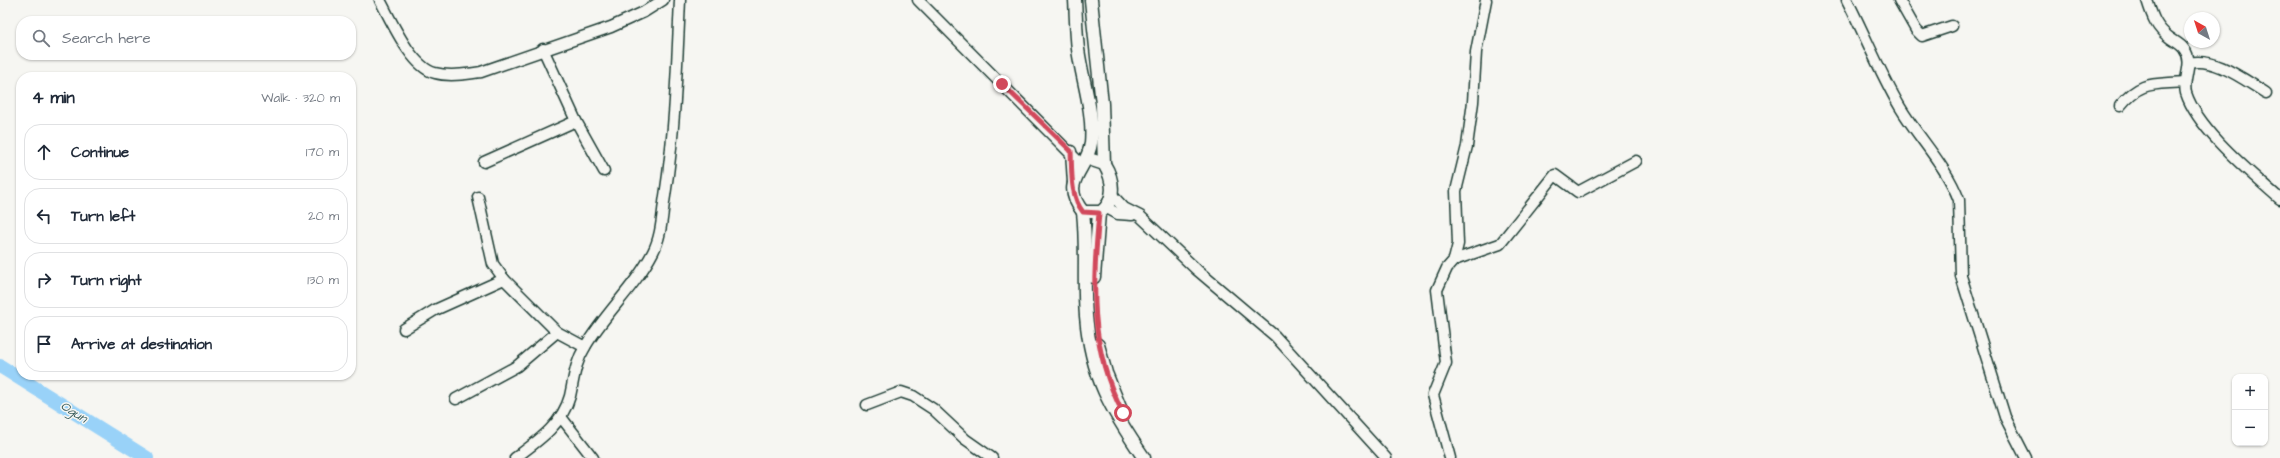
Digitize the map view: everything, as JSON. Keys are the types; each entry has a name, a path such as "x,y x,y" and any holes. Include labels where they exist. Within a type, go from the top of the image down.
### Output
{"main road":[{"path":"1075,0 1078,49 1090,115 1091,141 1089,152 1074,183 1076,200 1083,212 1086,236 1086,316 1098,378 1116,416 1144,458"},
{"path":"1091,0 1102,104 1104,164 1111,179 1112,195 1103,210 1093,285 1094,316 1099,348 1116,399 1152,458"},
{"path":"1083,162 1089,159 1104,164"},
{"path":"1083,212 1103,210"}],"street":[{"path":"380,0 412,56 423,66 434,73 463,74 481,72 543,49 611,27 644,12 663,0"},
{"path":"515,458 552,428 561,417 570,395 575,367 585,347 641,272 654,250 660,228 674,114 680,0"},
{"path":"918,0 1083,162"},
{"path":"1450,458 1433,395 1446,363 1437,290 1447,268 1454,260 1458,244 1456,191 1467,146 1473,102 1476,52 1486,0"},
{"path":"1847,0 1900,107 1942,166 1959,200 1961,276 2005,417 2026,458"},
{"path":"1899,0 1916,30 1922,36 1952,26"},
{"path":"2147,0 2155,22 2160,30 2184,48 2189,63 2185,82 2186,92 2194,110 2206,128 2280,199"},
{"path":"543,49 576,121 604,171"},
{"path":"2189,63 2197,62 2218,66 2266,93"},
{"path":"2120,106 2129,94 2142,85 2185,82"},
{"path":"484,162 576,121"},
{"path":"1071,151 1074,183"},
{"path":"1454,260 1500,244 1556,175 1578,192 1636,161"},
{"path":"1112,195 1124,208 1140,216 1197,270 1276,336 1386,458"},
{"path":"478,197 494,264 504,279 557,332 585,347"},
{"path":"1103,210 1118,214 1140,216"},
{"path":"404,329 435,310 504,279"},
{"path":"456,399 517,366 557,332"},
{"path":"867,405 901,392 914,396 933,409 965,439 992,458"},
{"path":"561,417 593,458"}],"waterway":[{"name":"Ogun","path":"0,366 16,376"},
{"name":"Ogun","path":"22,380 147,458"}],"route":[{"path":"1002,84 1071,151 1074,183 1073,190 1079,207 1083,212 1091,214 1099,213 1093,285 1094,316 1099,348 1106,373 1123,413"}]}
